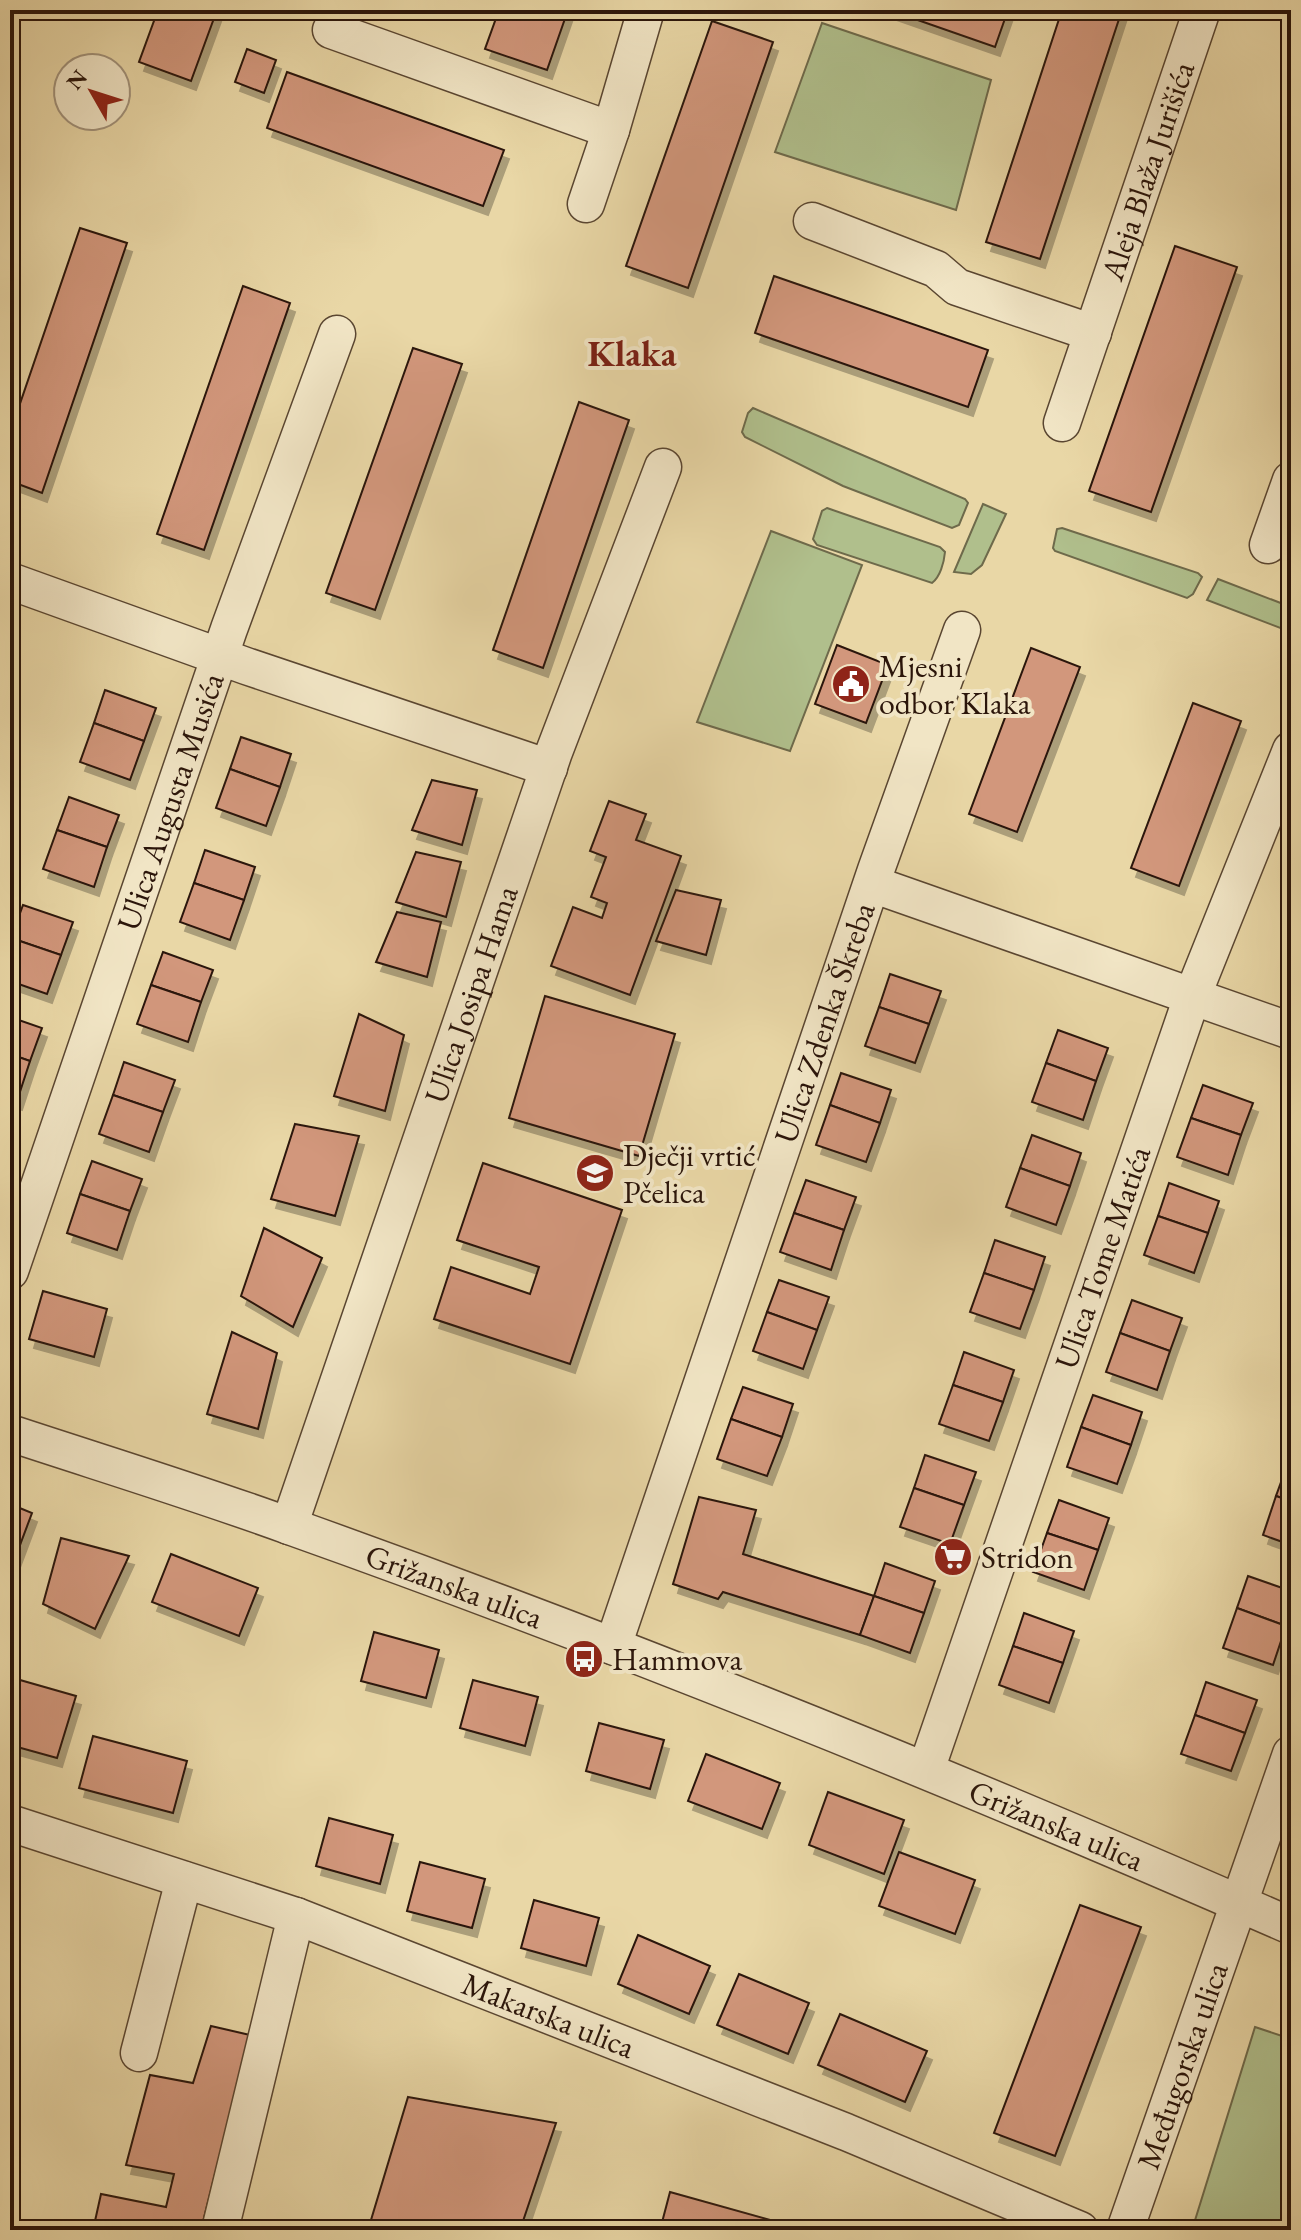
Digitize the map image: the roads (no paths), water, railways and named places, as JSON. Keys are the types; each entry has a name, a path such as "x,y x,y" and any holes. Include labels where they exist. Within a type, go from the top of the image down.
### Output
{"street":[{"path":"586,204 646,10"},
{"name":"Aleja Blaža Jurišića","path":"1062,423 1202,10"},
{"path":"331,30 611,130"},
{"path":"812,221 936,269 957,287 1093,333"},
{"name":"Ulica Augusta Musića","path":"10,1271 220,657 337,334"},
{"name":"Ulica Josipa Hama","path":"289,1526 549,768 663,467"},
{"path":"1268,545 1291,480"},
{"path":"10,581 220,657 549,768"},
{"name":"Ulica Zdenka Škreba","path":"613,1646 872,884 962,630"},
{"name":"Ulica Tome Matića","path":"926,1770 1192,997 1291,750"},
{"path":"872,884 1291,1031"},
{"name":"Grižanska ulica","path":"10,1433 289,1526 613,1646 926,1770 1291,1926"},
{"name":"Međugorska ulica","path":"1125,2230 1291,1754"},
{"name":"Makarska ulica","path":"10,1823 296,1916 846,2132 1080,2230"},
{"path":"139,2053 184,1880"},
{"path":"220,2230 296,1916"}],"place":[{"name":"Mjesni odbor Klaka","path":"851,684"},
{"name":"Dječji vrtić Pčelica","path":"595,1173"},
{"name":"Stridon","path":"953,1557"},
{"name":"Hammova","path":"584,1659"}],"district":[{"name":"Klaka","path":"632,353"}]}
